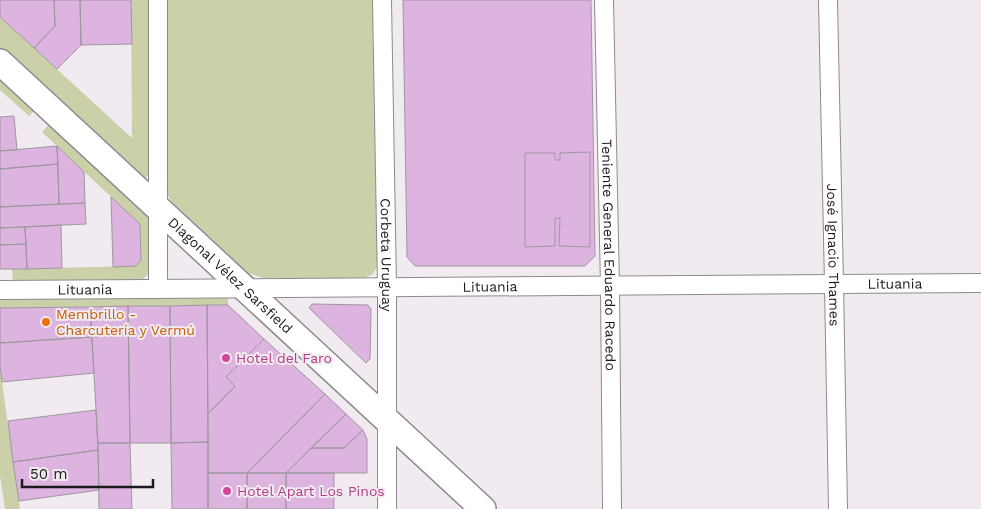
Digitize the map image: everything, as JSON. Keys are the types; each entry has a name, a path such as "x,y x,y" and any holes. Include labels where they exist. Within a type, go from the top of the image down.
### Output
{"main road":[{"name":"Diagonal Vélez Sarsfield","path":"0,62 483,509"}],"street":[{"path":"158,0 158,289"},
{"name":"Corbeta Uruguay","path":"382,0 387,288 386,509"},
{"name":"Teniente General Eduardo Racedo","path":"604,0 610,286 612,509"},
{"name":"José Ignacio Thames","path":"828,0 838,509"},
{"name":"Lituania","path":"0,290 981,283"}],"green space":[{"path":"131,0 150,0 151,171 147,177 142,178 0,48 0,17 132,138"},
{"path":"167,0 374,0 378,265 373,274 364,278 263,278 249,273 172,202 167,194"},
{"path":"0,74 37,108 29,116 0,90"},
{"path":"52,121 149,213 150,273 143,279 13,281 12,269 136,266 141,260 140,224 42,132"},
{"path":"228,296 228,305 0,308 0,298"},
{"path":"0,368 20,509 5,509 0,476"}],"building":[{"path":"0,0 54,0 55,26 34,48 0,17"},
{"path":"54,0 80,0 81,45 57,69 34,48 55,26"},
{"path":"80,0 131,0 132,44 81,45"},
{"path":"403,0 591,0 595,256 585,266 415,266 407,257"},
{"path":"14,116 17,150 0,151 0,117"},
{"path":"57,146 58,164 0,169 0,151"},
{"path":"57,146 84,172 85,203 59,204"},
{"path":"590,152 590,247 559,246 560,218 555,218 555,246 525,247 525,153 555,153 555,160 560,160 560,153"},
{"path":"58,164 59,204 0,207 0,169"},
{"path":"111,197 140,224 141,260 136,266 113,267"},
{"path":"85,203 86,224 0,228 0,207"},
{"path":"61,225 62,268 27,269 25,227"},
{"path":"25,227 26,244 0,245 0,228"},
{"path":"26,244 27,269 0,269 0,245"},
{"path":"312,304 368,305 371,309 370,359 366,363 309,308"},
{"name":"Hotel del Faro","path":"207,305 228,305 264,339 226,377 235,386 208,414"},
{"path":"207,305 208,442 171,443 170,306"},
{"path":"128,306 130,443 98,443 90,307"},
{"path":"128,306 170,306 171,443 130,443"},
{"name":"Membrillo - Charcutería y Vermú","path":"90,307 92,337 0,343 0,308"},
{"path":"92,337 94,373 2,382 0,343"},
{"path":"264,339 325,394 247,473 208,473 208,414 235,386 226,377"},
{"path":"325,394 346,414 286,473 247,473"},
{"path":"96,410 98,450 13,462 8,421"},
{"path":"346,414 363,430 344,448 311,448"},
{"path":"363,430 367,439 367,473 286,473 311,448 344,448"},
{"path":"208,442 208,509 172,509 171,443"},
{"path":"98,443 130,443 132,509 99,509"},
{"path":"98,450 99,490 19,501 13,462"},
{"name":"Hotel Apart Los Pinos","path":"208,473 247,473 247,509 208,509"},
{"path":"247,473 286,473 286,509 247,509"},
{"path":"286,473 334,473 334,509 286,509"}],"place":[{"name":"Membrillo - Charcutería y Vermú","path":"46,322"},
{"name":"Hotel del Faro","path":"226,358"},
{"name":"Hotel Apart Los Pinos","path":"227,491"}]}
